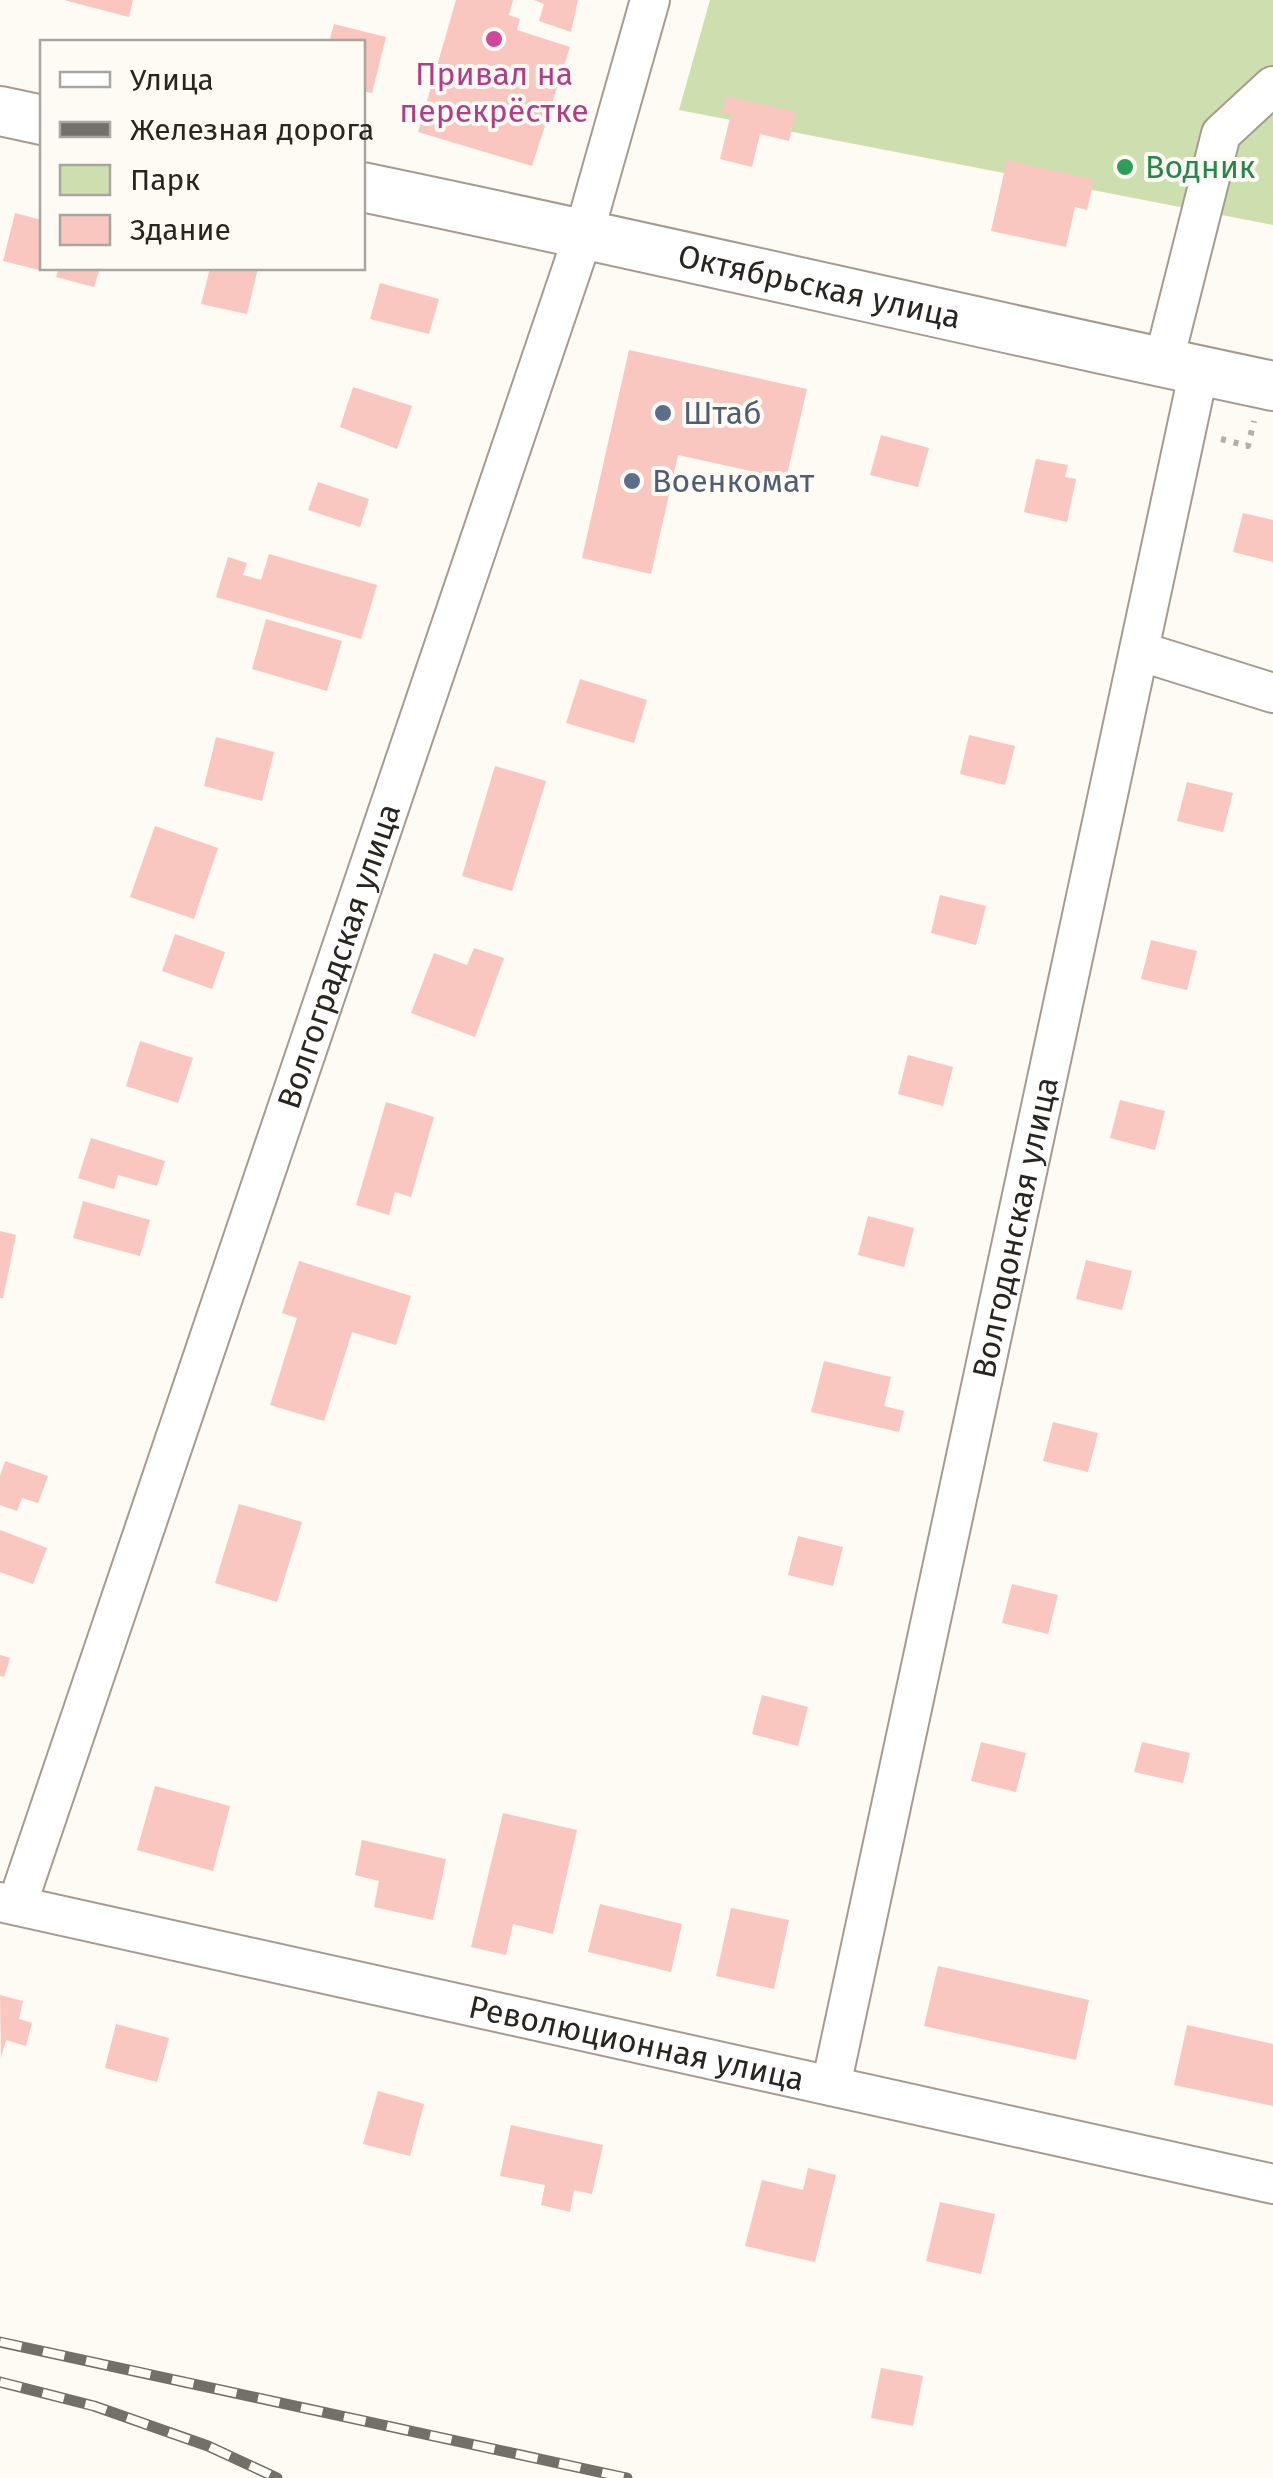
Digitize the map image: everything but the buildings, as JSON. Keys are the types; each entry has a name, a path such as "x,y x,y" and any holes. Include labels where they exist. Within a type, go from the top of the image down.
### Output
{"main road":[{"path":"0,111 40,120"},
{"name":"Октябрьская улица","path":"365,188 1273,386"}],"street":[{"name":"Волгоградская улица","path":"8,1903 584,233 650,0"},
{"name":"Волгодонская улица","path":"831,2086 1139,652 1181,367 1221,134 1273,86"},
{"path":"1139,652 1273,693"},
{"name":"Революционная улица","path":"8,1903 1273,2184"}],"green space":[{"name":"Водник","path":"710,0 1273,0 1273,225 679,110"}],"railway":[{"path":"0,2342 627,2478"},
{"path":"0,2382 94,2406 208,2446 277,2478"}],"place":[{"name":"Привал на перекрёстке","path":"494,39"},
{"name":"Водник","path":"1125,167"},
{"name":"Штаб","path":"663,413"},
{"name":"Военкомат","path":"632,481"}]}
